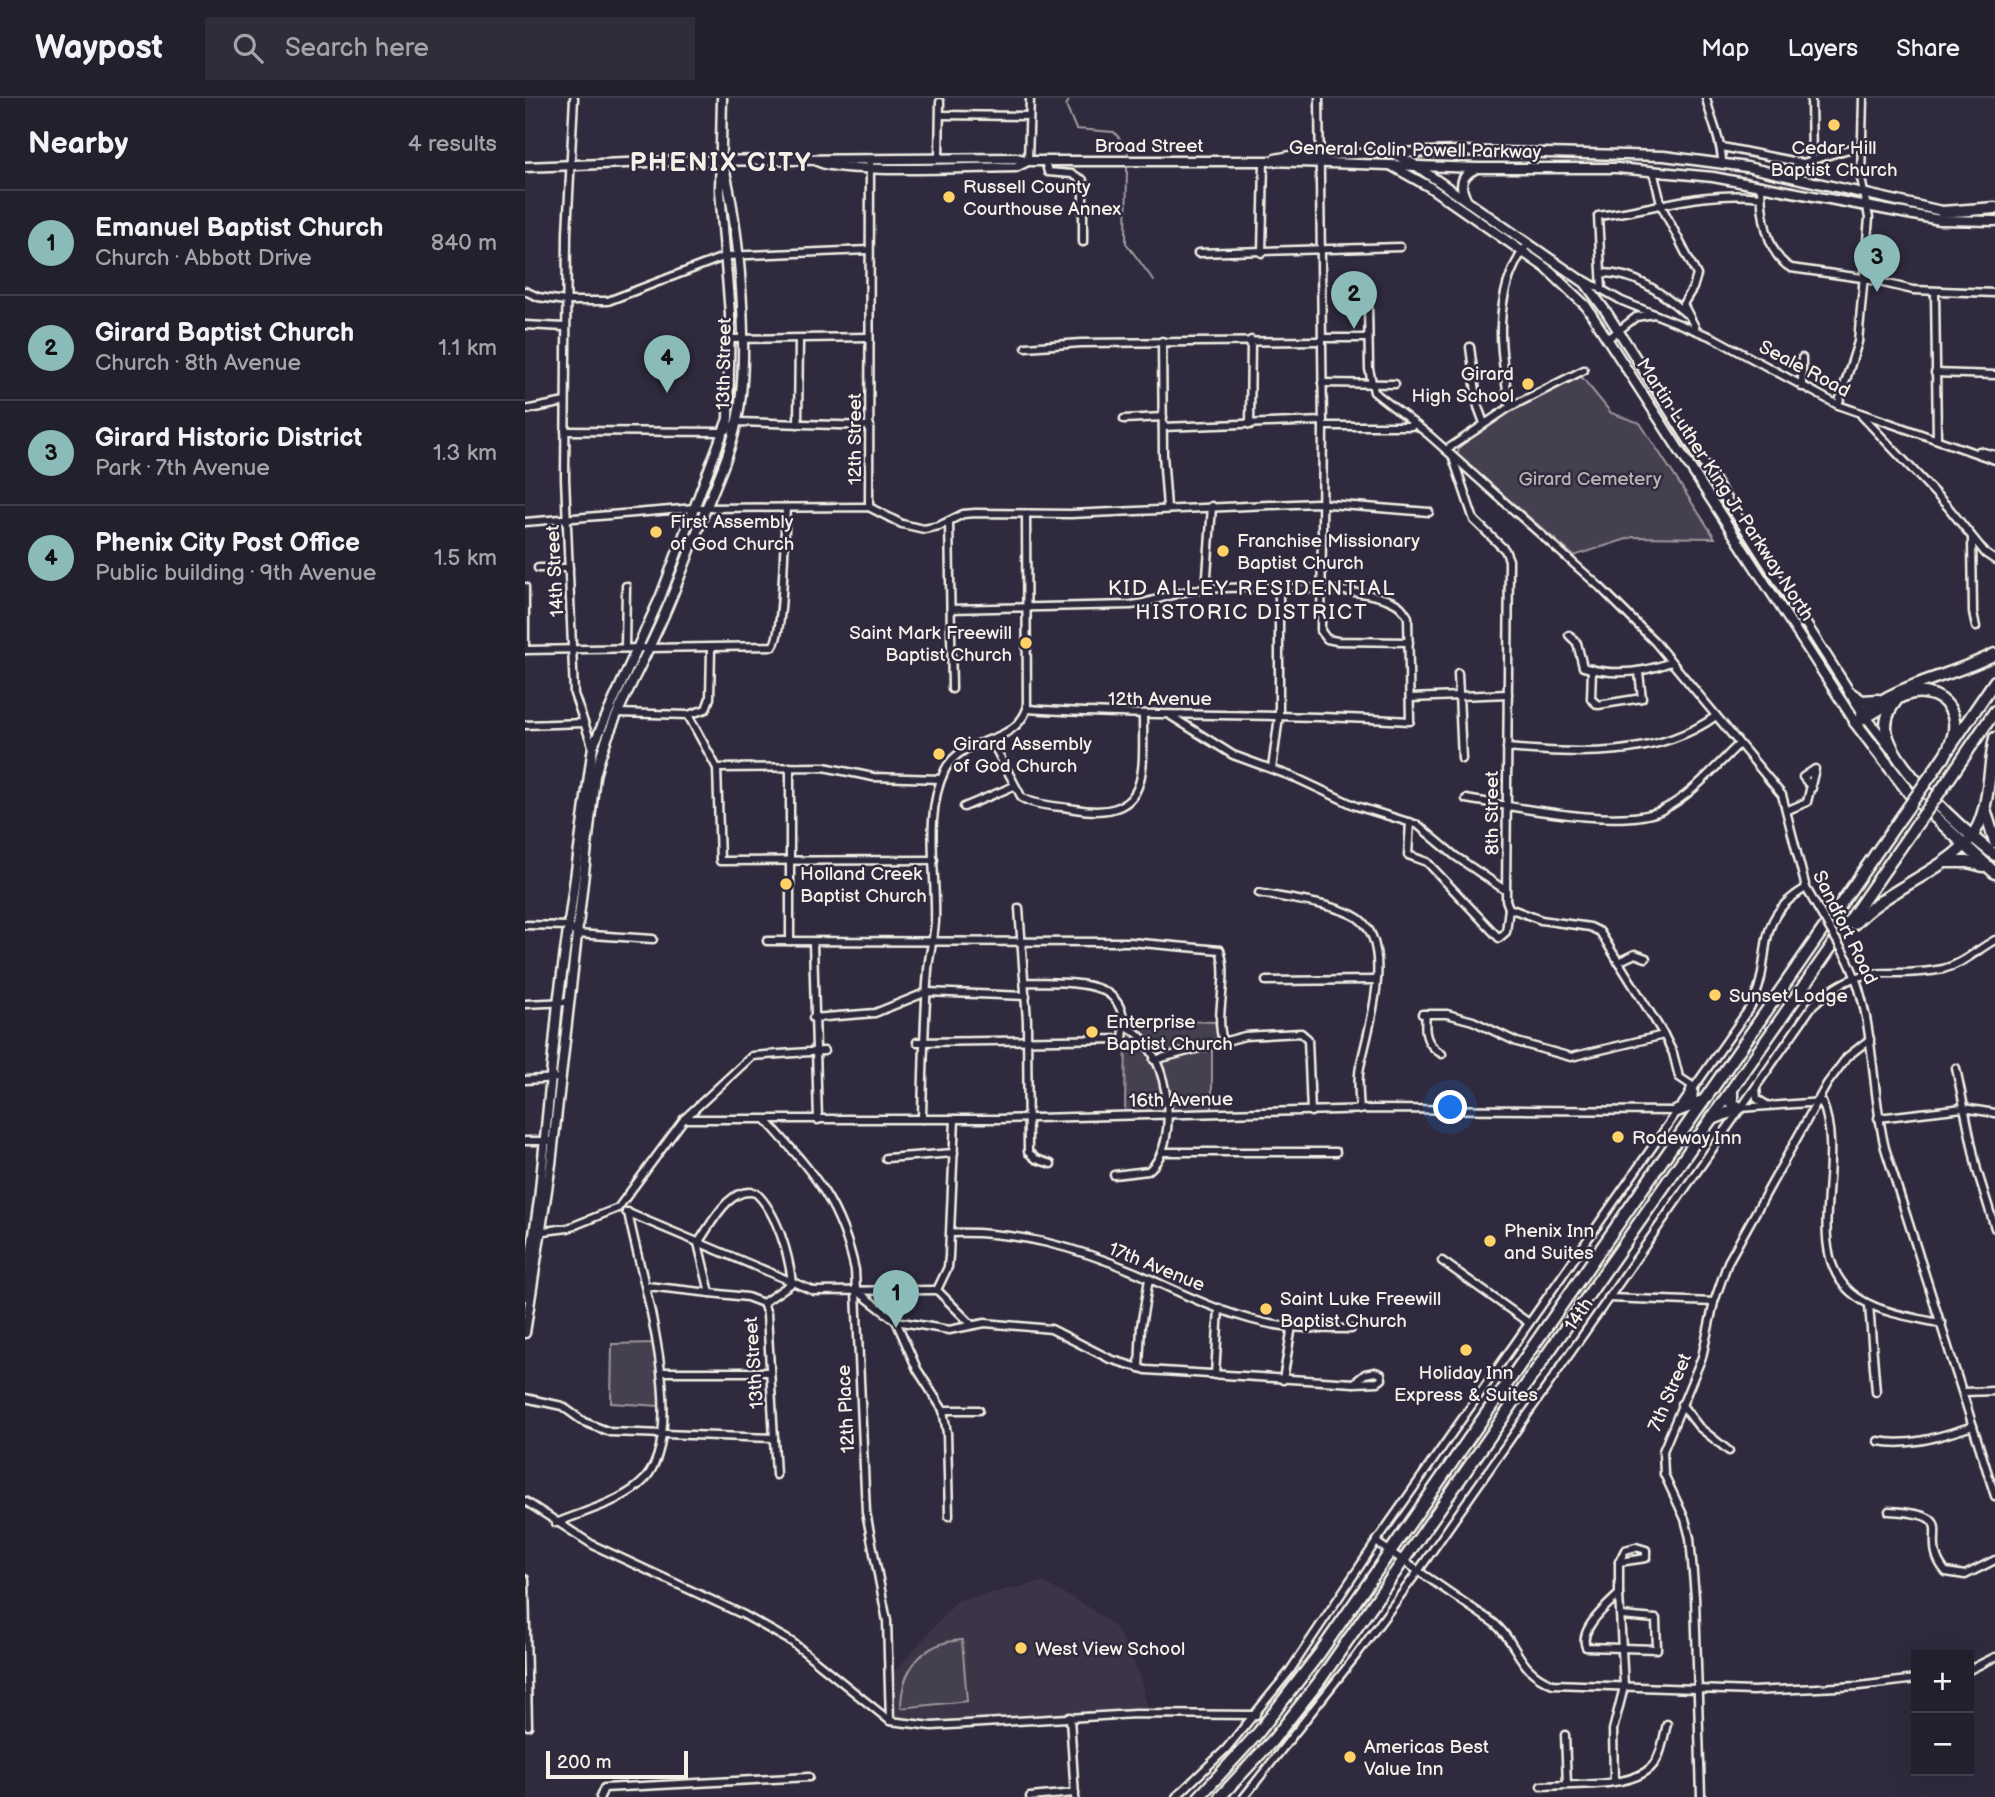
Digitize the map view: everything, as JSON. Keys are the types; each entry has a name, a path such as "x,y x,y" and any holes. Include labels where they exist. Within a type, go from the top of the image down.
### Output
{"highway":[{"path":"1942,212 1995,208"},
{"path":"1855,722 1885,698 1916,682 1970,667 1995,654"},
{"path":"1199,1797 1280,1707 1944,758 1995,681"},
{"path":"1865,715 1899,697 1915,692 1926,692 1942,700 1950,709 1955,722 1944,758"},
{"path":"1850,694 1865,701 1885,698"},
{"path":"1899,697 1888,712 1886,728 1903,765"},
{"path":"1220,1797 1298,1710 1713,1120 1995,711"},
{"name":"Martin Luther King Jr Parkway North","path":"1855,722 1910,794 1992,871"},
{"path":"1833,948 1875,904 1965,848 1970,835 1979,825 1995,738"},
{"name":"Martin Luther King Jr Parkway North","path":"1903,765 1970,835 1995,855"},
{"path":"1984,801 1995,842"},
{"path":"1946,862 1968,862 1992,871"},
{"path":"1693,1089 1691,1100 1702,1102"},
{"path":"1733,1091 1732,1103 1740,1108"},
{"path":"1677,1111 1702,1102"},
{"path":"1713,1120 1740,1108"},
{"path":"1677,1111 1688,1116 1686,1127"}],"main road":[{"name":"13th Street","path":"608,712 638,648 695,508 724,432 730,400 730,339 720,190 722,98"},
{"name":"General Colin Powell Parkway","path":"1267,161 1319,154 1390,152 1608,153 1722,163 1777,173 1942,212 1995,221"},
{"name":"Martin Luther King Jr Parkway North","path":"1390,152 1414,165 1571,290 1609,338 1855,722"},
{"path":"1428,187 1414,165 1438,152"},
{"name":"Broad Street","path":"525,167 722,162 819,162 827,166 939,158 1016,158 1028,161 1267,161"},
{"name":"Broad Street","path":"870,163 1016,167 1028,161"},
{"name":"General Colin Powell Parkway","path":"1267,161 1653,171 1761,185 1940,220 1995,221"},
{"name":"13th Street","path":"619,713 649,648 706,508 737,422 741,339 737,256 730,194 722,162"},
{"name":"Martin Luther King Jr Parkway North","path":"1389,165 1470,208 1584,283 1619,331 1850,694 1903,765"},
{"path":"1470,208 1461,185 1463,178 1478,168"},
{"path":"593,746 608,712"},
{"path":"597,767 619,713"},
{"name":"14th Street","path":"537,1232 569,926 593,746"},
{"name":"14th Street","path":"563,1002 576,934 597,767"},
{"path":"525,1296 537,1232"},
{"path":"525,1332 537,1232"}],"street":[{"name":"14th Street","path":"574,98 565,301 567,520 574,694 593,746 597,767"},
{"path":"1028,161 1027,116 1030,98"},
{"path":"1319,98 1323,636 1337,641 1409,642"},
{"path":"1706,98 1714,132 1722,147 1722,163"},
{"path":"1811,98 1812,161"},
{"path":"1839,405 1858,342 1867,207 1863,193 1863,98"},
{"path":"939,158 940,102"},
{"path":"941,115 1027,116"},
{"path":"1722,147 1793,162 1812,161 1862,145"},
{"path":"1045,161 1048,172 1072,173 1083,180 1083,242"},
{"path":"1262,253 1267,161"},
{"path":"1793,162 1793,177"},
{"name":"12th Street","path":"870,163 869,507 913,527 934,528 963,514 1072,517 1167,508 1322,504 1429,512"},
{"path":"1653,171 1662,207 1697,275 1693,288 1683,303 1696,329"},
{"path":"1777,173 1777,188"},
{"path":"1761,185 1761,197 1773,248 1787,265 1935,291 1995,293"},
{"path":"1602,290 1598,216 1662,207 1719,194 1761,197"},
{"path":"1510,407 1503,360 1501,315 1508,283 1528,244"},
{"path":"1198,253 1321,252 1400,247"},
{"path":"525,291 538,297 565,301 620,298 726,256 868,250"},
{"name":"Seale Road","path":"1569,272 1602,290 1696,329 1839,405 1995,458"},
{"path":"1602,273 1622,273 1641,282 1689,317"},
{"path":"1935,291 1937,439"},
{"path":"1368,302 1371,386"},
{"path":"1609,338 1636,317 1663,316"},
{"path":"525,324 565,327"},
{"path":"730,339 869,337"},
{"path":"798,424 799,338"},
{"path":"1026,347 1163,341 1369,338"},
{"path":"1250,425 1251,340"},
{"path":"1163,341 1167,508"},
{"path":"1469,346 1478,407 1484,423"},
{"path":"1802,358 1802,387"},
{"path":"1446,450 1510,407 1584,369"},
{"path":"1935,373 1995,375"},
{"path":"1322,383 1371,386 1395,384"},
{"name":"Sandfort Road","path":"1371,386 1378,397 1446,450 1617,602 1782,795 1806,888 1848,960 1863,996 1878,1118 1995,1496"},
{"path":"525,410 565,402"},
{"path":"1861,414 1948,507 1972,539 1995,560"},
{"path":"1124,419 1163,417"},
{"path":"565,431 724,432 737,422 870,426"},
{"path":"1163,427 1323,423 1414,426"},
{"name":"8th Street","path":"1452,456 1473,520 1499,542 1509,560 1505,890 1509,908"},
{"path":"1206,590 1212,506"},
{"path":"525,522 695,508 869,507"},
{"path":"525,587 525,650 773,646 778,636 781,609 786,509"},
{"path":"922,1119 921,1042 932,941 936,797 951,759 960,751 1011,731 1027,709 1025,514"},
{"path":"949,522 951,689"},
{"path":"1972,539 1973,612 1976,627"},
{"path":"538,568 569,568"},
{"path":"625,648 626,586"},
{"path":"1272,769 1279,716 1279,588"},
{"path":"950,609 1142,604 1191,591 1322,589 1392,601 1408,617 1410,698 1508,694"},
{"path":"1569,635 1577,643 1583,667 1639,673 1671,662"},
{"path":"608,712 688,715 706,709 709,704 711,648"},
{"path":"1592,669 1591,699 1598,705 1641,698 1639,673"},
{"path":"1458,673 1462,760"},
{"name":"12th Avenue","path":"1027,709 1143,716 1307,714 1410,721 1410,698"},
{"path":"688,715 717,768 720,862 934,860"},
{"path":"991,740 1014,786 1027,801 1103,812 1124,806 1132,799 1142,780 1143,716"},
{"path":"1171,716 1223,751 1356,806 1410,822 1505,890"},
{"path":"1507,748 1598,752 1680,738 1716,716"},
{"path":"525,725 584,723"},
{"path":"1466,799 1569,817 1651,814 1671,805 1739,744"},
{"path":"790,767 790,941"},
{"path":"717,768 835,768 889,778 941,779"},
{"path":"964,807 1014,786"},
{"path":"1788,810 1807,802 1812,788"},
{"path":"1410,822 1408,855 1427,862 1499,938 1506,932 1509,908 1541,919 1590,927 1600,932 1664,1035 1673,1053 1679,1077 1693,1089"},
{"path":"1176,1797 1257,1716 1289,1672 1376,1542 1756,996 1774,915 1789,898 1806,888"},
{"path":"1259,892 1343,911 1359,919 1370,933 1376,948 1373,1019 1359,1077 1360,1110"},
{"path":"1019,908 1026,996 1028,1152 1036,1159 1051,1164"},
{"path":"525,925 569,926 576,934 653,939"},
{"name":"14th","path":"1244,1797 1355,1657 1419,1570 1813,1005 1855,976 1944,968 1960,962 1995,940"},
{"path":"767,941 1141,942 1220,950 1223,983 1219,1028 1223,1041"},
{"path":"813,942 813,1018 818,1120"},
{"path":"1618,962 1635,954 1646,958"},
{"path":"1266,981 1375,980"},
{"path":"921,1042 1123,1039 1124,1026 1119,1002 1107,992 1091,986 1025,982"},
{"path":"813,1018 875,1013 927,992 1026,996"},
{"path":"525,1004 563,1002"},
{"path":"1442,1054 1427,1039 1424,1014 1447,1014 1473,1021 1517,1042 1571,1057 1664,1035"},
{"path":"1114,1175 1148,1171 1164,1152 1167,1115 1166,1094 1154,1060 1138,1032 1124,1026"},
{"path":"1154,1060 1245,1036 1305,1034 1311,1112"},
{"name":"7th Street","path":"1701,1797 1699,1689 1690,1538 1662,1464 1665,1441 1702,1357 1714,1302 1728,1262 1817,1101 1840,1065 1870,1039"},
{"path":"537,1232 568,1228 618,1208 684,1119 752,1056 824,1051"},
{"path":"1956,1068 1977,1170 1995,1228"},
{"path":"525,1080 555,1078"},
{"path":"1757,1082 1756,1097 1769,1106"},
{"path":"1740,1108 1822,1102 1827,1114 1831,1143 1827,1226 1829,1259 1844,1287 1869,1305 1942,1324"},
{"path":"1878,1118 1963,1108 1995,1113"},
{"name":"16th Avenue","path":"684,1119 955,1119 1360,1110 1677,1111"},
{"path":"1654,1111 1663,1120 1662,1133"},
{"path":"937,1290 948,1267 955,1119"},
{"name":"12th Place","path":"766,1120 827,1192 849,1242 856,1290 866,1512 887,1621 890,1721"},
{"path":"525,1141 548,1140"},
{"path":"1164,1152 1336,1152"},
{"path":"886,1158 954,1153"},
{"path":"698,1243 731,1199 751,1191 763,1201 775,1226 786,1251 792,1283"},
{"path":"618,1208 814,1291 937,1290 972,1325"},
{"path":"556,1523 639,1485 650,1472 660,1435 661,1372 647,1286 628,1212"},
{"name":"17th Avenue","path":"951,1233 1002,1233 1040,1239 1263,1323 1352,1329"},
{"path":"698,1243 710,1293"},
{"path":"1442,1261 1529,1323"},
{"path":"1139,1368 1141,1326 1149,1279"},
{"name":"13th Street","path":"776,1475 767,1314 763,1303 792,1283"},
{"path":"647,1286 754,1298 763,1303"},
{"path":"856,1290 897,1321 949,1330 972,1325 1001,1324 1051,1329 1110,1359 1139,1368 1354,1383"},
{"path":"1608,1298 1714,1302"},
{"path":"1869,1305 1877,1392"},
{"path":"1215,1375 1219,1308"},
{"path":"897,1321 917,1369 943,1410 947,1433 949,1516"},
{"path":"1283,1380 1292,1326"},
{"path":"661,1372 769,1372"},
{"path":"1963,1392 1995,1391"},
{"path":"525,1398 562,1406 594,1427 660,1435 774,1438"},
{"path":"1681,1404 1699,1427 1729,1451"},
{"path":"943,1410 979,1410"},
{"path":"1878,1441 1912,1443 1973,1426"},
{"path":"525,1501 593,1545 744,1615 792,1642 890,1721 932,1726 1163,1714 1257,1716"},
{"path":"1889,1511 1921,1513 1931,1518 1935,1527 1937,1556 1946,1572 1965,1575 1995,1560"},
{"path":"1376,1542 1404,1559 1503,1631 1522,1664 1539,1679 1561,1685 1699,1689 1859,1686 1911,1680"},
{"path":"1613,1781 1613,1730 1624,1687 1619,1562"},
{"path":"525,1579 528,1726"},
{"path":"1619,1594 1600,1613 1583,1641 1586,1647 1657,1649 1659,1637 1656,1619 1621,1616"},
{"path":"1974,1668 1995,1657"},
{"path":"1030,1797 1075,1795 1070,1717"},
{"path":"1541,1786 1633,1779 1652,1766 1658,1758 1667,1724"},
{"path":"1565,1735 1567,1784"},
{"path":"600,1797 604,1788 809,1777"}],"shaded area":[{"name":"West View School","path":"1042,1582 1089,1607 1116,1628 1137,1668 1148,1709 934,1722 895,1720 895,1671 958,1600"}],"green space":[{"name":"Girard Cemetery","path":"1581,376 1611,413 1640,423 1715,538 1633,537 1574,556 1457,455 1460,445 1523,403"},
{"path":"1148,1020 1215,1022 1220,1040 1212,1043 1212,1112 1125,1113 1126,1031"},
{"path":"656,1343 660,1406 611,1403 612,1344"},
{"path":"962,1640 967,1701 901,1708 905,1681 917,1660 936,1646"}],"waterway":[{"path":"1070,98 1066,106 1076,129 1114,132 1128,149 1128,157"},
{"path":"1127,166 1126,243 1154,281"}],"place":[{"name":"Cedar Hill Baptist Church","path":"1834,125"},
{"name":"Russell County Courthouse Annex","path":"949,197"},
{"name":"Girard Historic District","path":"1877,292"},
{"name":"Girard Baptist Church","path":"1354,329"},
{"name":"Girard High School","path":"1528,384"},
{"name":"Phenix City Post Office","path":"667,393"},
{"name":"First Assembly of God Church","path":"656,532"},
{"name":"Franchise Missionary Baptist Church","path":"1223,551"},
{"name":"Saint Mark Freewill Baptist Church","path":"1026,643"},
{"name":"Girard Assembly of God Church","path":"939,754"},
{"name":"Holland Creek Baptist Church","path":"786,884"},
{"name":"Sunset Lodge","path":"1715,995"},
{"name":"Enterprise Baptist Church","path":"1092,1032"},
{"name":"Rodeway Inn","path":"1618,1137"},
{"name":"Phenix Inn and Suites","path":"1490,1241"},
{"name":"Saint Luke Freewill Baptist Church","path":"1266,1309"},
{"name":"Emanuel Baptist Church","path":"896,1328"},
{"name":"Holiday Inn Express & Suites","path":"1466,1350"},
{"name":"West View School","path":"1021,1648"},
{"name":"Americas Best Value Inn","path":"1350,1757"}],"district":[{"name":"PHENIX CITY","path":"721,162"},
{"name":"KID ALLEY RESIDENTIAL HISTORIC DISTRICT","path":"1252,600"}]}
